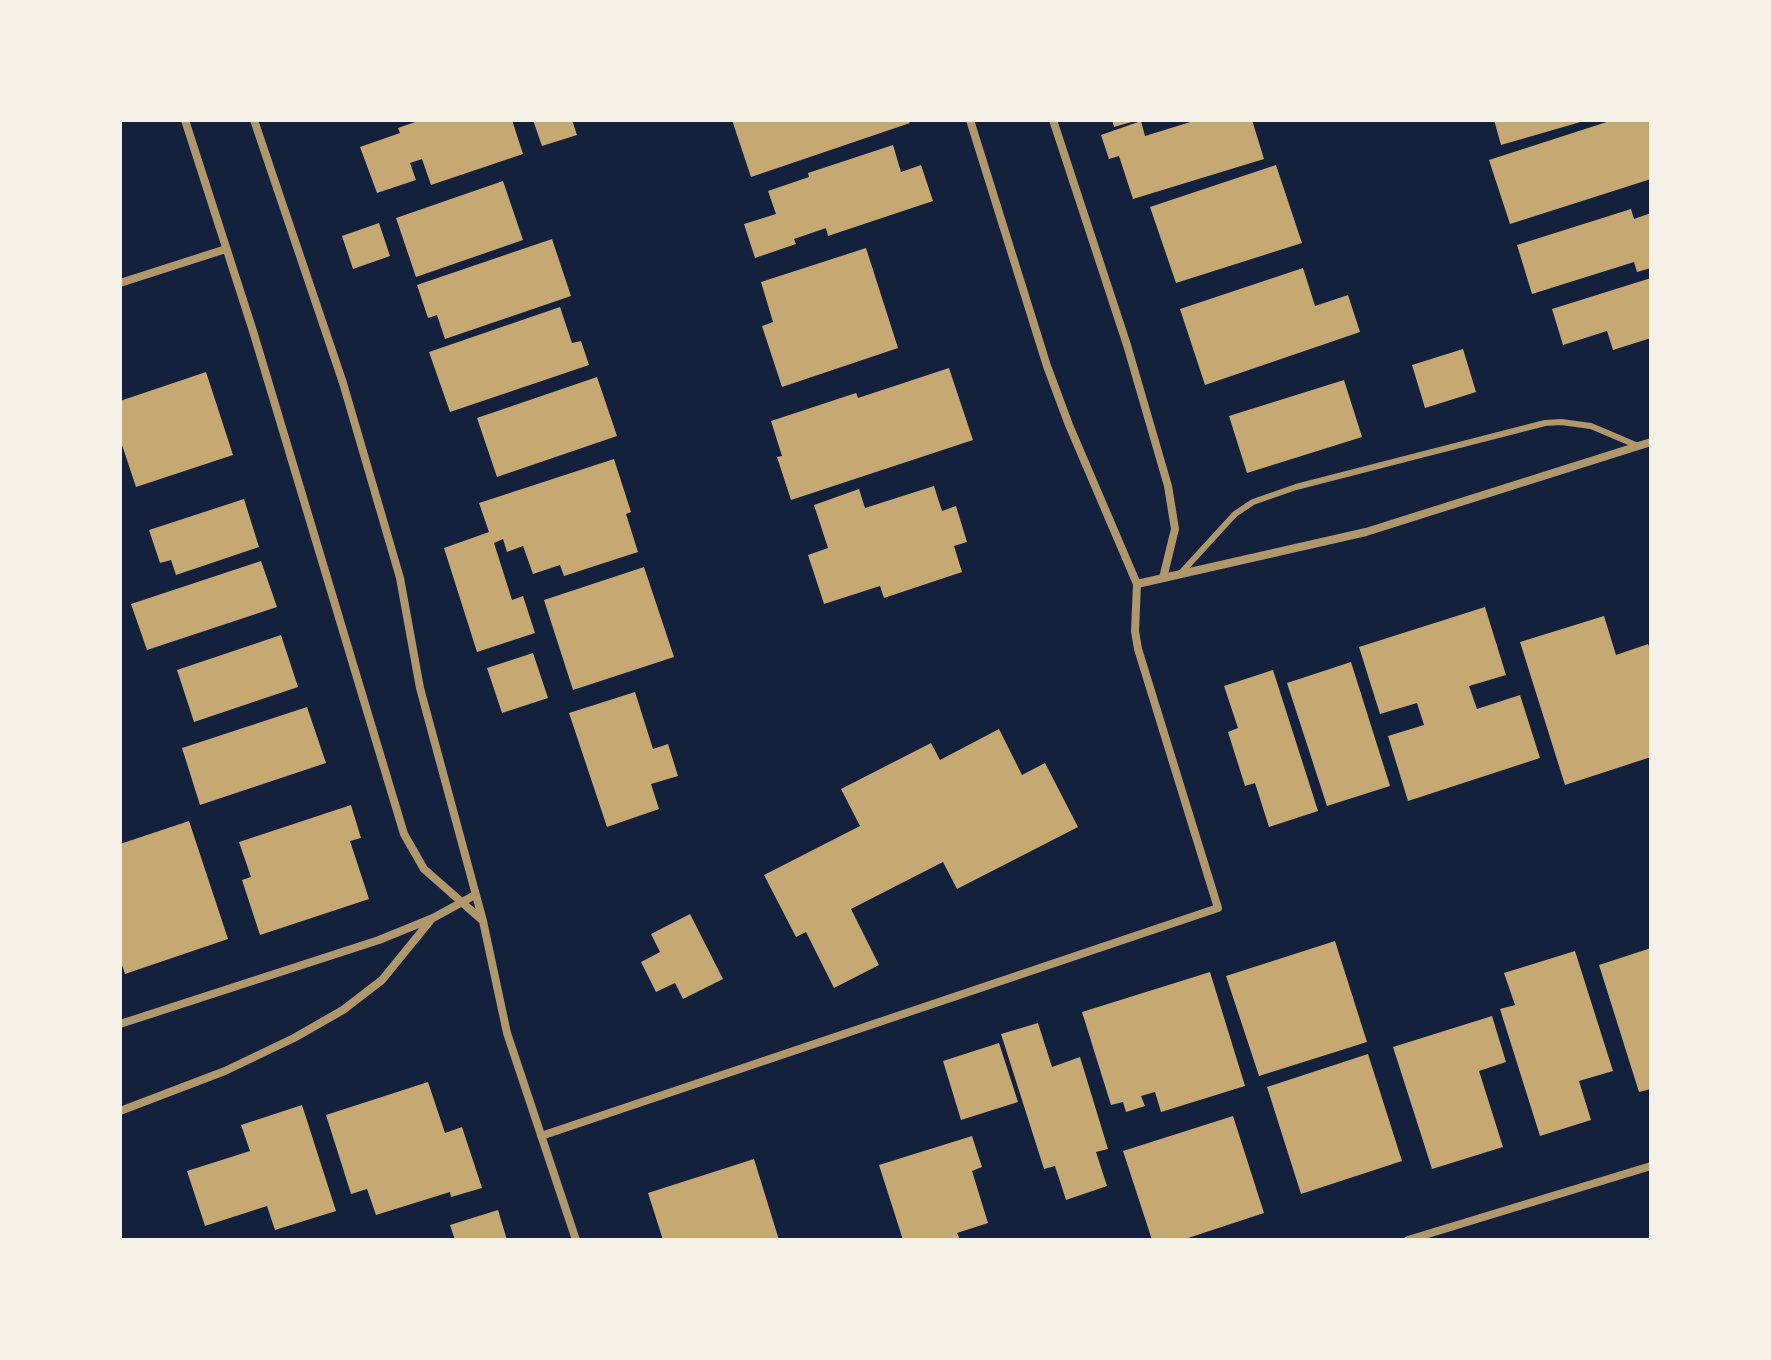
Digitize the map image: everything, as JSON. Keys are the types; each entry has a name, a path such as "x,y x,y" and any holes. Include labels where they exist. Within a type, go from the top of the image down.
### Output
{"street":[{"path":"185,120 253,331 404,834 424,869 483,921"},
{"path":"254,120 343,383 400,578 420,688 483,921 507,1033 576,1240"},
{"path":"541,1136 1218,908 1138,649 1135,631 1137,584 1047,366 970,120"},
{"path":"1053,120 1167,478 1175,529 1163,578"},
{"path":"120,283 226,249"},
{"path":"1137,584 1366,532 1651,442"},
{"path":"120,1024 379,940 433,918 475,895"},
{"path":"120,1111 236,1066 343,1010 382,980 433,918"},
{"path":"1408,1240 1651,1166"}],"lane":[{"path":"1180,574 1235,514 1253,502 1296,487 1545,423 1569,422 1591,426 1638,446"}],"building":[{"path":"421,120 512,120 523,154 431,185 422,159 410,163 416,180 377,193 360,147 400,133 398,128"},
{"path":"533,120 572,120 577,135 542,146"},
{"path":"732,120 908,120 910,123 751,177"},
{"path":"1112,120 1135,120 1135,121 1114,127"},
{"path":"1197,120 1252,120 1264,159 1133,199 1119,156 1109,159 1101,135 1141,121 1145,136"},
{"path":"1494,120 1584,120 1584,121 1501,145"},
{"path":"1613,120 1651,120 1651,179 1510,224 1489,160"},
{"path":"893,145 901,172 921,165 933,201 828,236 826,228 794,239 796,244 755,258 744,224 776,214 768,191 809,177 808,173"},
{"path":"1276,165 1302,243 1176,283 1150,207"},
{"path":"503,181 523,240 416,277 396,218"},
{"path":"1631,209 1634,219 1651,213 1651,268 1637,272 1634,262 1532,294 1517,245"},
{"path":"379,223 390,256 353,269 342,236"},
{"path":"552,239 571,296 445,339 437,315 428,318 417,285"},
{"path":"866,248 898,348 782,387 762,326 773,322 761,282"},
{"path":"1303,268 1315,306 1348,295 1360,332 1205,385 1180,309"},
{"path":"1651,278 1651,338 1613,350 1607,331 1563,345 1552,309"},
{"path":"560,307 572,343 581,341 589,365 450,412 429,352"},
{"path":"1463,349 1476,392 1425,408 1412,365"},
{"path":"949,368 973,440 791,500 777,457 782,456 771,421 856,393 858,398"},
{"path":"206,372 233,455 136,487 120,439 120,401"},
{"path":"597,377 617,436 497,477 477,418"},
{"path":"1344,380 1362,437 1247,473 1229,416"},
{"path":"614,459 631,512 626,514 638,552 564,576 560,565 533,574 523,546 507,552 503,539 494,543 512,600 523,596 535,633 477,652 444,548 489,532 479,503"},
{"path":"934,486 942,511 956,506 967,542 954,546 962,572 884,598 880,586 824,604 808,555 828,548 814,505 859,489 865,508"},
{"path":"244,499 259,547 176,575 171,560 160,563 149,530"},
{"path":"261,561 277,607 147,650 131,604"},
{"path":"644,567 674,657 573,690 544,600"},
{"path":"1485,607 1506,675 1469,686 1477,709 1520,695 1540,758 1408,801 1388,736 1424,725 1417,703 1380,714 1359,647"},
{"path":"1604,616 1616,655 1648,644 1651,652 1651,757 1565,785 1520,642"},
{"path":"281,635 298,687 194,722 177,670"},
{"path":"533,653 548,698 502,713 487,668"},
{"path":"1351,662 1390,786 1327,806 1287,683"},
{"path":"1273,670 1318,811 1269,827 1255,783 1245,786 1228,732 1238,728 1224,686"},
{"path":"635,692 653,749 668,744 678,776 651,784 659,809 607,827 569,713"},
{"path":"307,707 326,763 200,805 182,748"},
{"path":"999,729 1022,775 1045,763 1078,827 957,889 943,862 851,909 879,965 834,988 806,932 796,937 764,875 860,826 841,789 931,743 940,760"},
{"path":"351,805 361,838 350,841 369,899 260,935 242,880 251,877 239,842"},
{"path":"189,821 228,939 125,974 120,959 120,844"},
{"path":"690,914 723,979 683,999 675,983 656,992 641,962 660,952 651,934"},
{"path":"1335,941 1367,1042 1259,1076 1226,976"},
{"path":"1651,948 1651,1089 1639,1092 1599,965"},
{"path":"1575,951 1613,1071 1579,1081 1591,1120 1540,1136 1500,1009 1515,1005 1504,973"},
{"path":"1210,972 1245,1086 1161,1112 1155,1092 1141,1096 1145,1106 1126,1112 1123,1102 1111,1105 1082,1012"},
{"path":"1492,1016 1506,1062 1479,1071 1503,1147 1432,1169 1393,1047"},
{"path":"1038,1023 1052,1067 1080,1057 1108,1149 1096,1152 1107,1186 1066,1200 1055,1166 1044,1169 1001,1034"},
{"path":"999,1043 1018,1102 961,1120 943,1061"},
{"path":"1368,1054 1402,1161 1301,1194 1267,1087"},
{"path":"428,1082 445,1133 462,1127 482,1188 451,1197 450,1192 376,1215 367,1189 351,1194 326,1115"},
{"path":"302,1105 336,1211 275,1230 267,1206 205,1226 187,1171 250,1151 241,1125"},
{"path":"1233,1116 1264,1213 1182,1240 1152,1240 1123,1151"},
{"path":"972,1136 982,1167 972,1171 988,1223 957,1233 960,1240 903,1240 879,1165"},
{"path":"754,1159 779,1240 663,1240 648,1193"},
{"path":"498,1210 507,1240 455,1240 450,1225"}]}
